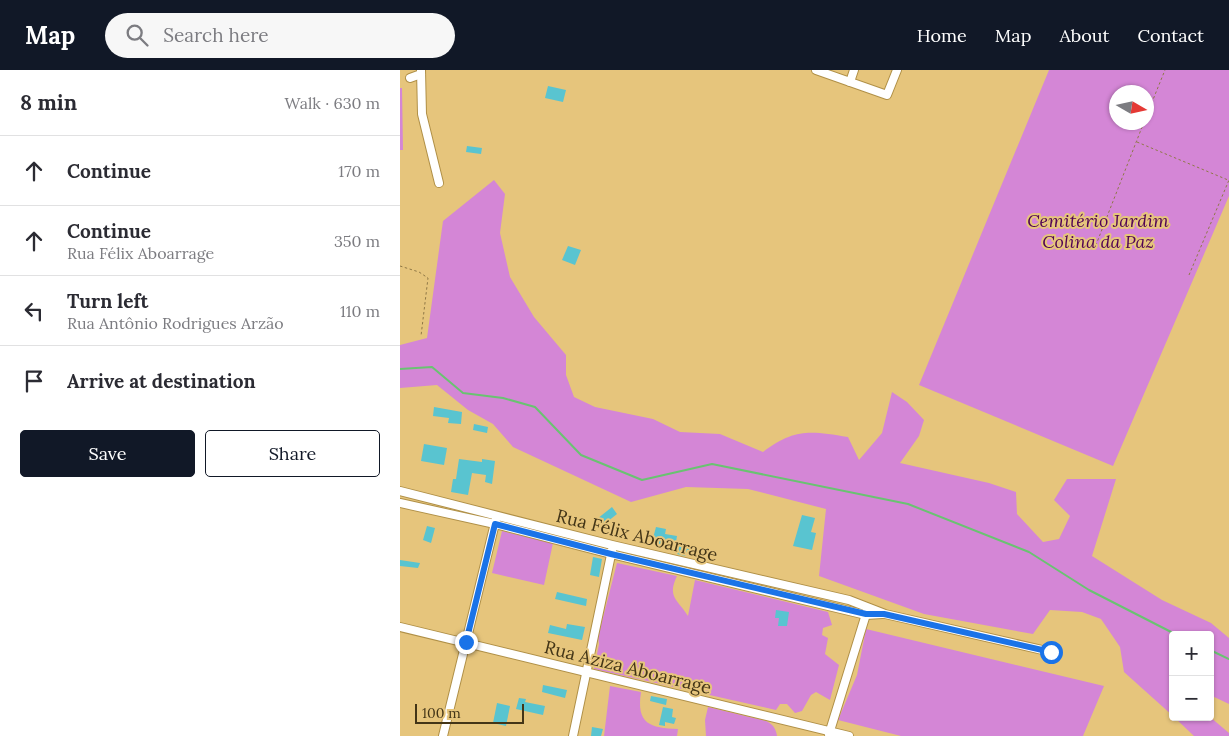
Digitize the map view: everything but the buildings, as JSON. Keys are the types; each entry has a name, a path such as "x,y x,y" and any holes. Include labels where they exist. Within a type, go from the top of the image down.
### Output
{"street":[{"path":"816,70 887,95 897,70"},
{"path":"850,82 854,70"},
{"path":"410,78 421,72 422,114 439,183"},
{"name":"Rua Félix Aboarrage","path":"400,491 611,554 866,614 884,614"},
{"name":"Rua Félix Aboarrage","path":"400,503 496,520 612,545 868,606 884,614"},
{"path":"443,736 496,520"},
{"path":"573,736 588,673 612,545"},
{"path":"829,734 868,606"},
{"path":"884,614 1051,652"},
{"name":"Rua Aziza Aboarrage","path":"400,627 829,734 849,736"}],"path":[{"path":"1154,97 1165,70"},
{"path":"1094,250 1141,130"},
{"path":"1137,142 1229,180 1189,275"},
{"path":"400,266 419,272 428,278 421,336"}],"green space":[{"name":"Cemitério Jardim Colina da Paz","path":"1049,70 1229,70 1229,196 1113,466 919,385"},
{"path":"400,88 402,88 403,150 400,150"},
{"path":"494,180 505,194 500,233 510,277 534,317 566,355 566,375 574,397 595,407 653,419 680,432 720,434 763,452 784,439 803,433 823,433 848,437 859,460 882,433 892,392 907,402 924,420 919,436 900,463 989,483 1016,492 1017,514 1043,542 1059,539 1070,516 1054,500 1067,479 1116,479 1092,556 1162,600 1211,623 1229,638 1229,704 1214,697 1214,631 1169,631 1169,712 1124,672 1120,647 1101,619 1082,612 1050,610 1033,634 924,614 819,576 826,509 748,489 686,487 631,502 513,447 493,424 468,410 437,385 400,388 400,345 427,338 443,221"},
{"path":"502,531 553,543 544,585 492,573"},
{"path":"617,563 677,576 673,593 688,616 695,580 828,612 832,625 823,628 822,635 828,638 825,654 839,665 830,700 816,692 811,695 802,711 795,713 787,704 780,704 776,710 594,669 599,644 598,637"},
{"path":"866,629 1104,686 1083,736 901,736 838,720 857,675"},
{"path":"610,686 641,692 640,703 643,718 653,725 678,729 677,736 604,736"},
{"path":"708,707 766,721 774,727 777,736 706,736 705,720"},
{"path":"1214,720 1229,733 1229,736 1194,736 1178,721"}],"waterway":[{"path":"400,369 432,367 463,393 503,398 535,407 581,455 642,480 712,464 908,504 1029,552 1089,590 1169,631"},
{"path":"1214,652 1229,659"}],"route":[{"path":"466,642 495,524 611,554 847,610 866,614 884,614 1051,652"}]}
